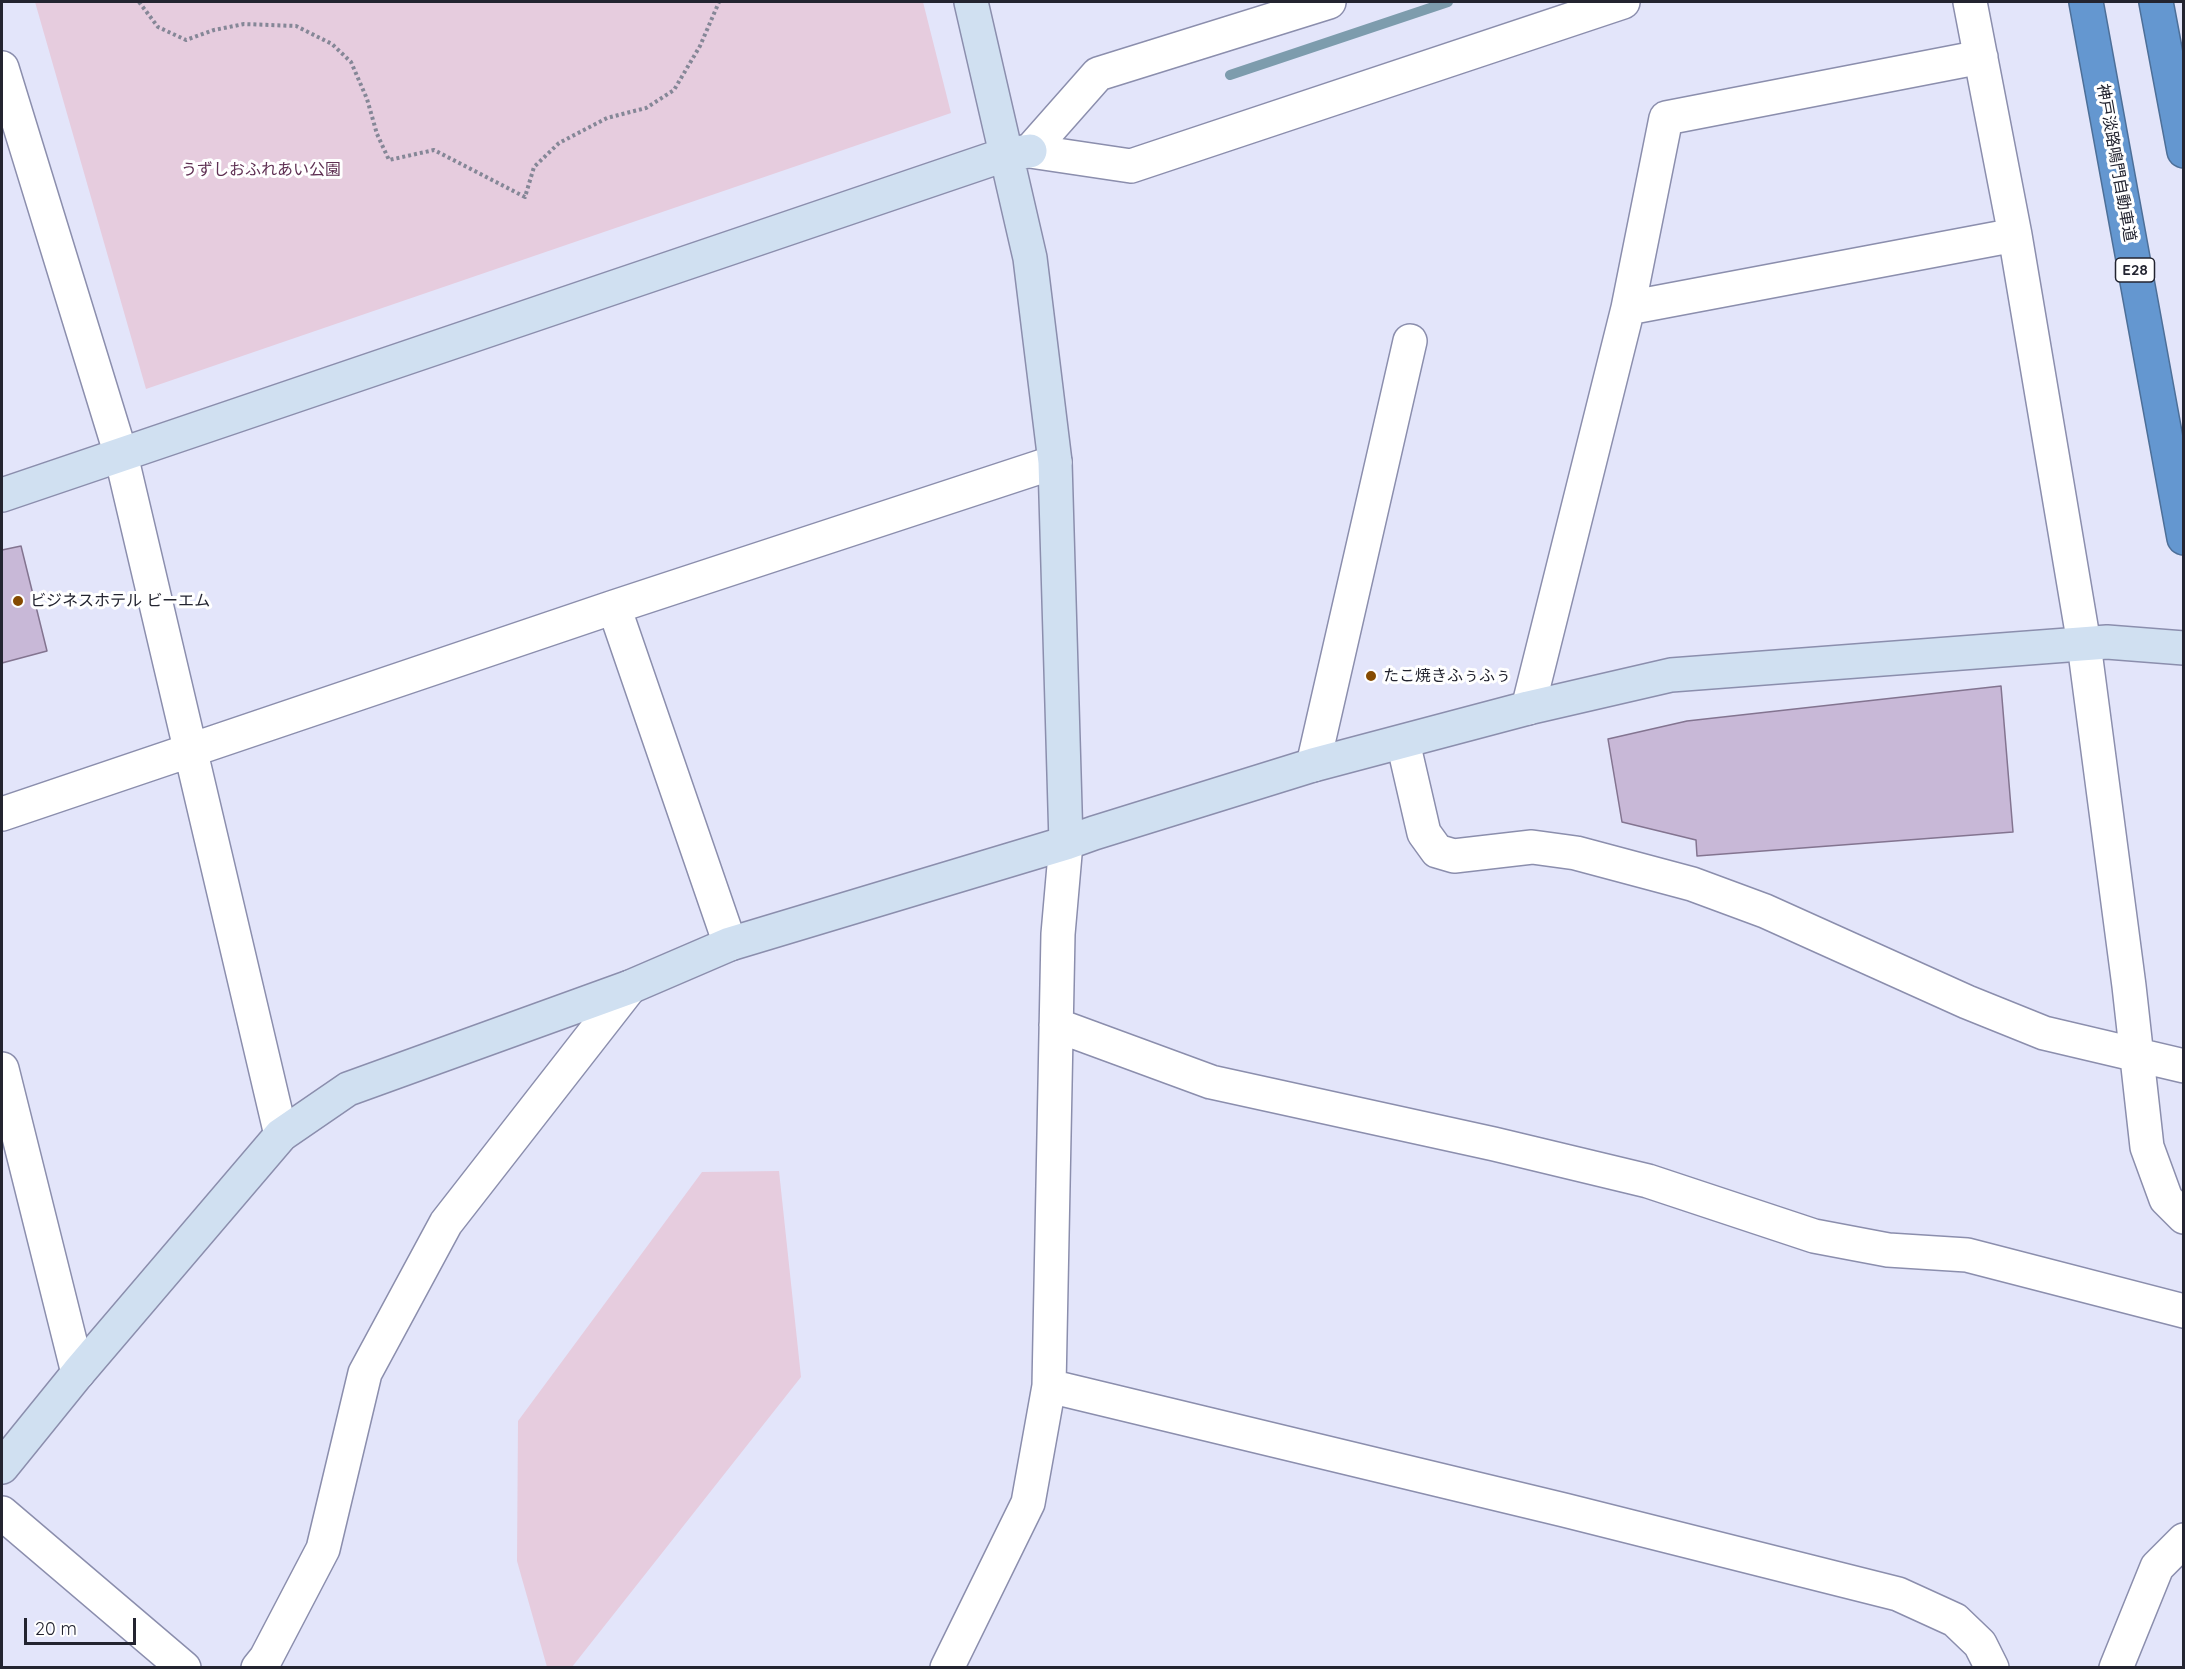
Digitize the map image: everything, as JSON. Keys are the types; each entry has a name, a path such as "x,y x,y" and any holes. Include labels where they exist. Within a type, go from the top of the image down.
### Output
{"highway":[{"name":"神戸淡路鳴門自動車道","path":"2086,2 2184,538"},
{"path":"2156,2 2184,151"}],"street":[{"path":"947,1668 1028,1503 1049,1386 1058,934 1066,843 1055,462 1018,152 971,2"},
{"path":"2,495 1018,152 1098,74 1329,2"},
{"path":"1018,152 1131,166 1623,2"},
{"path":"1970,2 2015,235 2084,644 2138,1055 2147,1148 2166,1199 2184,1217"},
{"path":"1528,708 1628,308 1666,118 1981,57"},
{"path":"2,68 121,455 281,1135"},
{"path":"1628,308 2015,235"},
{"path":"1313,765 1410,341"},
{"path":"2,814 614,607 1055,462"},
{"path":"614,607 730,944"},
{"path":"2,1467 78,1373 281,1135 348,1089 630,987 730,944 1066,843 1313,765 1528,708 1671,675 2107,642 2184,648"},
{"path":"1403,742 1424,833 1437,851 1454,856 1532,847 1576,853 1692,884 1766,911 1967,1002 2044,1033 2184,1066"},
{"path":"271,1664 323,1549 365,1373 446,1223 630,987"},
{"path":"1056,1025 1211,1082 1494,1144 1648,1181 1814,1236 1888,1250 1967,1255 2184,1311"},
{"path":"2,1070 78,1373"},
{"path":"1049,1386 1564,1510 1898,1594 1955,1620 1980,1644 1992,1668"},
{"path":"2,1513 184,1668"},
{"path":"2116,1668 2157,1567 2184,1540"}],"path":[{"path":"139,2 158,27 186,40 214,30 244,24 296,26 332,44 351,62 367,99 376,134 389,160 434,150 525,197 534,167 559,143 607,118 646,108 674,90 700,46 719,2"}],"green space":[{"name":"うずしおふれあい公園","path":"35,2 923,2 951,113 146,389"},
{"path":"779,1171 801,1377 572,1667 547,1667 517,1561 518,1421 702,1172"}],"building":[{"name":"ビジネスホテル ビーエム","path":"21,546 47,651 2,663 2,550"},
{"path":"2001,686 2013,832 1697,856 1696,840 1622,822 1608,739 1687,721"}],"waterway":[{"path":"1230,75 1448,2"}],"place":[{"name":"ビジネスホテル ビーエム","path":"18,601"},
{"name":"たこ焼きふぅふぅ","path":"1371,676"}]}
